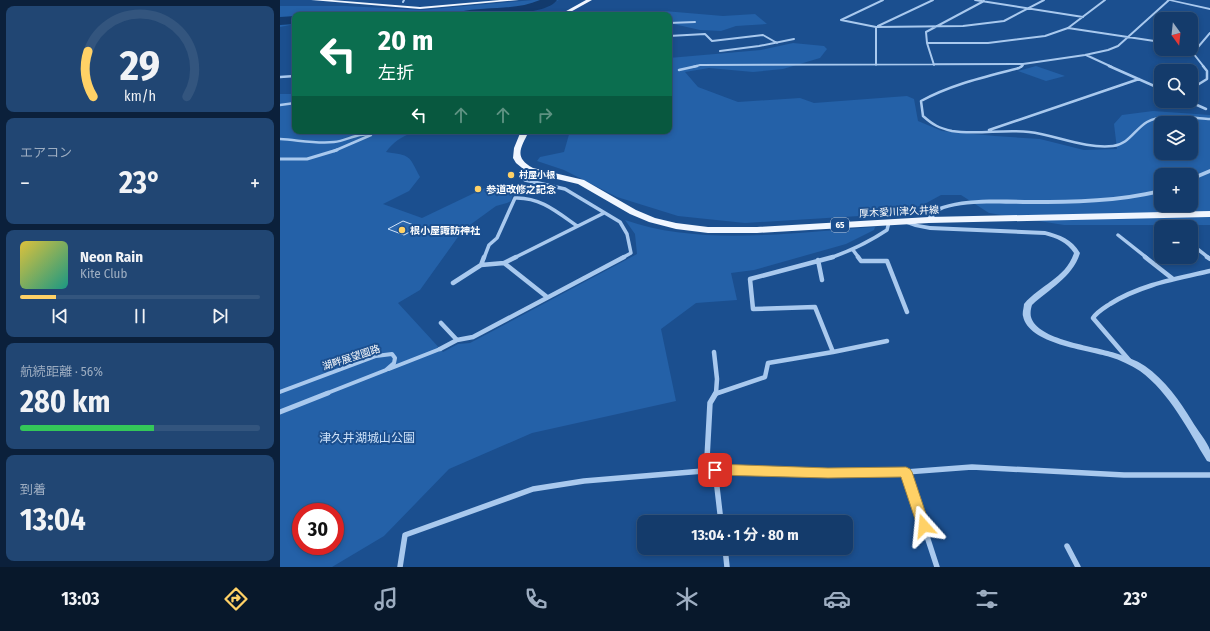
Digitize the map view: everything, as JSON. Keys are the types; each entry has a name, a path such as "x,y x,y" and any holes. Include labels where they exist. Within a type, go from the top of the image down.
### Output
{"main road":[{"path":"312,0 416,8 517,0"},
{"path":"567,12 590,0"},
{"name":"厚木愛川津久井線","path":"524,134 515,157 520,165 530,170 581,182 643,216 664,223 690,228 728,231 889,221 1210,214"}],"street":[{"path":"882,0 841,20 876,27 963,26 1004,21 1044,0"},
{"path":"876,27 933,0"},
{"path":"975,0 1082,17"},
{"path":"927,43 988,43 1022,40 1055,34 1068,28 1105,0"},
{"path":"679,70 700,65 1023,64 1085,55 1108,50 1118,46 1169,0 1210,9"},
{"path":"934,65 927,43 926,32 986,1"},
{"path":"672,23 695,22"},
{"path":"876,27 876,65"},
{"path":"1068,28 1154,41"},
{"path":"1198,46 1210,33"},
{"path":"672,37 705,34 712,41 763,35 777,43"},
{"path":"720,51 777,43 794,39"},
{"path":"1085,55 1154,86"},
{"path":"1195,56 1207,71 1207,79 1198,84"},
{"path":"1023,64 1019,68 948,89 921,101 923,116 935,126 954,131 1027,132 1047,135 1087,145 1112,146 1124,143 1145,123 1151,120 1174,117 1210,119"},
{"path":"280,77 292,76"},
{"path":"986,131 1138,79"},
{"path":"280,105 292,103"},
{"path":"1198,105 1206,109"},
{"path":"280,139 330,142 342,141 364,134 371,135 363,140 313,158 301,160 280,159"},
{"path":"280,412 430,354 457,340 473,337 631,253 625,228 620,222 565,189 525,180 530,170"},
{"path":"1198,177 1210,171"},
{"path":"929,220 933,212 944,207 959,204 1102,200 1128,198 1154,192"},
{"path":"481,265 489,245 497,238 515,198 525,197 542,202 578,226"},
{"path":"453,283 481,265 504,263 604,213"},
{"path":"834,352 815,307 753,309 750,279 853,250 875,239 887,230 889,221"},
{"path":"903,221 917,226 930,228 1045,233 1066,241 1077,253 1074,261 1062,276 1028,304 1026,311 1027,319 1038,331 1056,341 1107,354 1130,362 1146,371 1164,387 1210,458"},
{"path":"1118,235 1173,279"},
{"path":"853,250 861,260 887,261 907,312"},
{"path":"1198,250 1210,259"},
{"path":"818,260 822,280"},
{"path":"504,263 546,297"},
{"path":"1130,362 1093,318 1096,314 1114,301 1136,289 1210,271"},
{"path":"441,323 457,340"},
{"path":"716,393 765,377 768,363 887,341"},
{"path":"714,352 718,379 716,393 710,403 707,458 715,470 721,515"},
{"name":"湖畔展望園路","path":"280,392 376,356 392,354 395,358 394,363 386,370"},
{"path":"400,567 405,534 533,489 584,481 715,470 828,473 906,472 972,467 1124,475 1210,475"},
{"path":"906,472 937,567"},
{"path":"1067,546 1078,567"},
{"path":"726,555 727,567"}],"green space":[{"path":"533,0 559,0 545,5 504,8 503,11 498,12 292,12 292,25 280,27 280,6 345,6 422,10"},
{"path":"664,11 723,16 755,14 767,24 736,26 721,31 700,30 672,24 672,12 660,12"},
{"path":"793,43 824,46 827,49 820,58 783,69 753,72 709,68 685,72 698,87 738,102 800,98 814,103 907,96 914,99 918,121 942,131 1040,139 1084,150 1117,149 1114,124 1122,115 1153,111 1210,115 1210,225 1198,225 1198,220 1154,220 1154,225 1064,225 989,213 961,195 941,195 908,213 745,223 678,216 617,197 564,170 537,161 540,157 564,152 569,134 672,134 672,58 761,50"},
{"path":"1036,66 1065,76 1046,81 1018,71"},
{"name":"津久井湖城山公園","path":"280,94 292,94 292,134 410,134 394,143 386,152 408,157 420,177 409,191 383,204 422,218 489,186 515,186 511,201 496,206 463,230 420,290 398,303 443,352 458,344 470,343 637,254 635,234 625,220 654,228 685,233 749,236 875,227 874,230 846,244 754,270 731,273 737,300 696,303 661,329 676,401 532,433 449,469 384,536 332,567 280,567"}],"building":[{"name":"根小屋諏訪神社","path":"403,221 419,227 404,235 388,229"}],"waterway":[{"path":"486,12 531,7 551,0"},
{"path":"280,21 292,20"}],"place":[{"name":"村屋小根","path":"511,175"},
{"name":"参道改修之記念","path":"478,189"},
{"name":"根小屋諏訪神社","path":"402,230"}],"route":[{"path":"715,470 828,473 906,472 924,526"}]}
